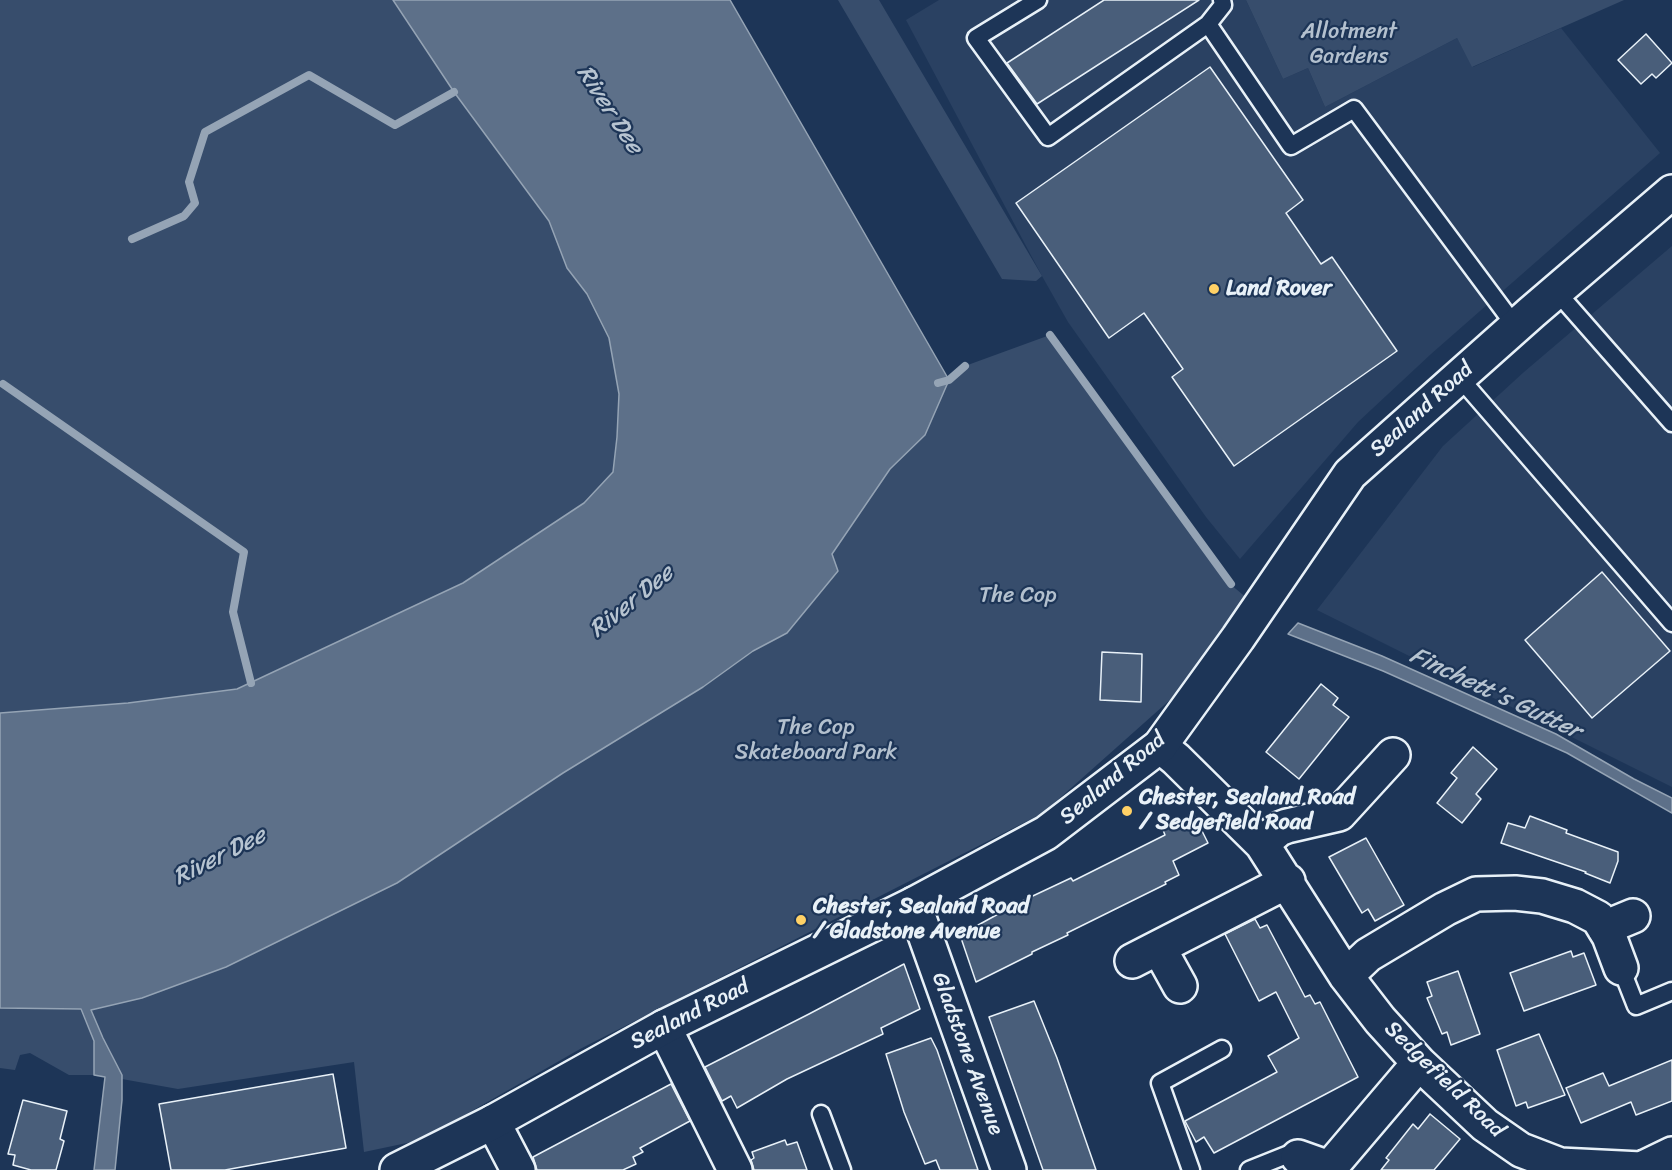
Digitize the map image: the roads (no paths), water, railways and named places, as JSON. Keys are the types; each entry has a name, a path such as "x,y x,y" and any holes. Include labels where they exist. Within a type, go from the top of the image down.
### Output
{"street":[{"name":"Sealand Road","path":"397,1170 493,1122 664,1027 914,904 1046,833 1160,746 1245,628 1350,474 1556,291 1672,192"},
{"name":"Sedgefield Road","path":"1160,746 1262,844 1288,881 1346,976 1380,1020 1419,1063 1485,1125 1521,1150 1560,1165 1641,1170 1672,1154"},
{"path":"1262,844 1279,829 1339,814 1393,755"},
{"path":"1180,986 1146,955 1288,881"},
{"path":"1346,976 1368,955 1444,909 1476,894 1515,892 1542,896 1583,910 1598,918 1619,922 1609,936 1621,968"},
{"name":"Gladstone Avenue","path":"914,904 1009,1170"},
{"path":"664,1027 735,1170"},
{"path":"1298,1157 1329,1169 1419,1063"},
{"path":"493,1122 518,1170"}],"lane":[{"path":"1038,0 976,38 1048,137 1208,24 1224,5 1222,0"},
{"path":"1208,24 1291,146 1354,109 1516,327"},
{"path":"1556,291 1672,423"},
{"path":"1459,377 1672,623"},
{"path":"1621,968 1636,1006 1672,991"},
{"path":"1191,1170 1160,1083 1222,1049"},
{"path":"821,1114 842,1170"},
{"path":"1249,1170 1289,1154 1298,1157"}],"water":[{"name":"River Dee","path":"393,0 730,0 949,380 925,435 890,469 832,554 838,571 787,633 753,651 703,687 563,773 397,883 226,967 142,998 91,1010 122,1075 122,1100 115,1170 94,1170 105,1077 94,1075 94,1041 81,1009 0,1008 0,713 128,703 237,689 463,583 584,503 613,472 619,394 609,338 587,294 567,268 549,221 454,92"},
{"path":"1298,623 1382,656 1556,734 1672,798 1672,813 1567,753 1383,671 1288,634"}],"waterway":[{"path":"132,239 184,216 195,203 189,182 205,132 309,75 395,125 454,92"},
{"name":"Finchett's Gutter","path":"1050,335 1231,584"},
{"name":"Finchett's Gutter","path":"938,383 949,380 965,366"},
{"path":"3,384 244,552 233,612 251,683"}],"place":[{"name":"Land Rover","path":"1214,289"},
{"name":"Chester, Sealand Road / Sedgefield Road","path":"1127,811"},
{"name":"Chester, Sealand Road / Gladstone Avenue","path":"801,920"}],"park label":[{"name":"Allotment Gardens","path":"1349,44"},
{"name":"The Cop","path":"1018,596"},
{"name":"The Cop Skateboard Park","path":"816,740"}]}
